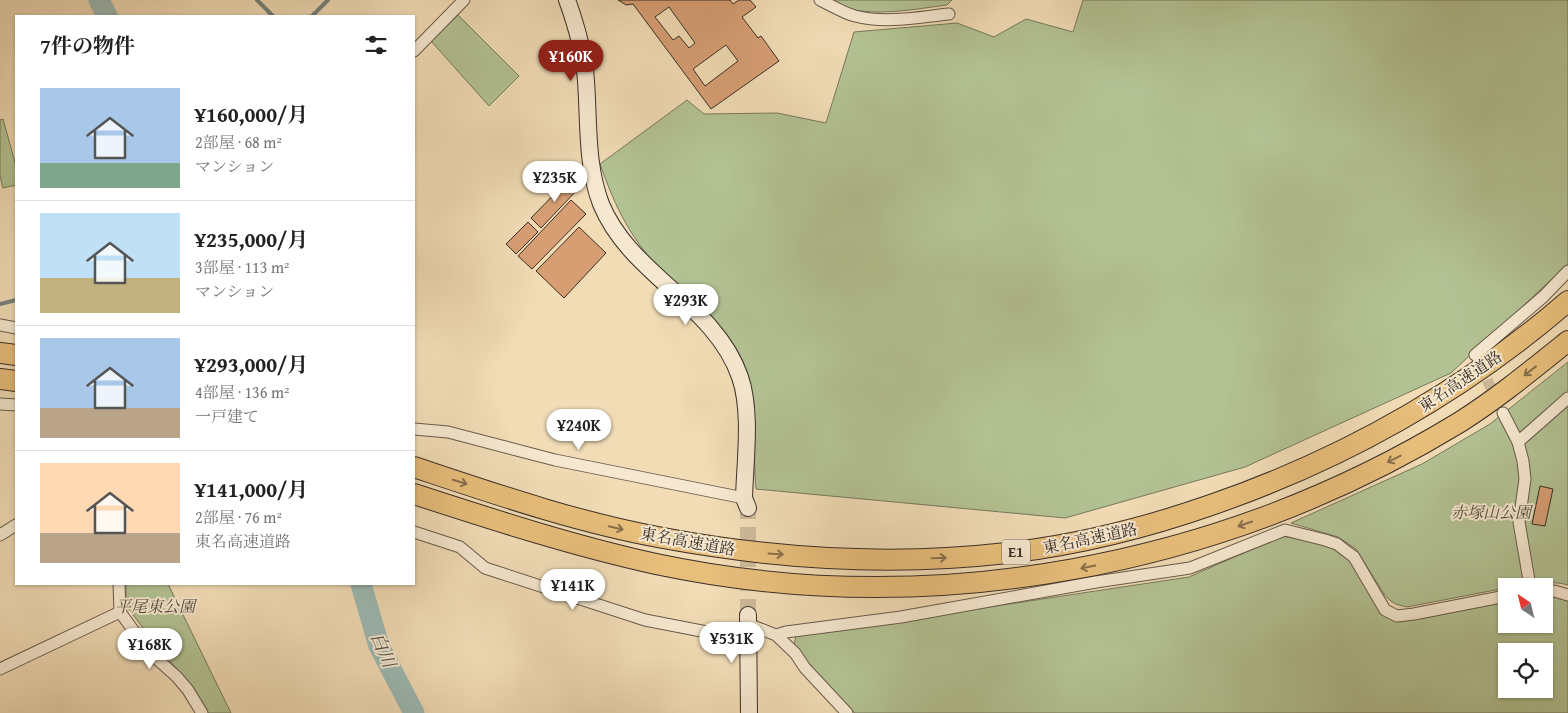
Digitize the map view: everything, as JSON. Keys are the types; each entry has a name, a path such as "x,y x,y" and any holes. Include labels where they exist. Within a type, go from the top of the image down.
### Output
{"highway":[{"name":"東名高速道路","path":"415,467 595,523 661,538 714,547 767,554 843,559 927,559 1008,553 1119,534 1247,492 1313,466 1435,401 1488,365 1568,301"},
{"name":"東名高速道路","path":"415,494 586,547 656,564 715,574 832,586 895,587 1012,580 1069,571 1181,545 1295,506 1375,469 1462,420 1503,392 1568,341"},
{"path":"0,353 15,355"},
{"path":"0,379 15,381"}],"street":[{"path":"415,50 464,0"},
{"path":"415,429 448,432 555,460 746,503 746,419 740,377 727,351 708,326 630,251 609,222 595,184 590,160 586,79 580,36 568,0"},
{"path":"820,0 854,16 868,18 896,20 949,14"},
{"path":"1475,355 1543,298 1568,271"},
{"path":"0,325 15,328"},
{"path":"1518,442 1568,398"},
{"path":"0,404 15,405"},
{"path":"1503,413 1518,442 1523,461 1525,479 1519,522 1529,578"},
{"path":"0,535 15,526"},
{"path":"776,635 786,632 901,617 1096,582 1190,568 1285,530 1337,544 1354,558 1385,610 1397,616 1498,598"},
{"path":"415,532 460,547 485,568 645,620 748,626 776,635 795,653 804,668 847,713"},
{"path":"120,585 120,612 149,652 178,677 202,713"},
{"path":"1553,591 1568,595"},
{"path":"0,669 120,612"},
{"path":"748,626 749,713"}],"green space":[{"path":"829,0 952,0 947,5 903,11 870,12 841,6"},
{"path":"1083,0 1568,0 1568,264 1451,373 1245,467 1065,518 756,489 751,403 746,371 741,358 726,333 665,274 643,249 619,210 600,164 687,100 704,114 777,113 826,123 854,32 957,23 994,37 1026,19 1073,32"},
{"path":"458,15 519,76 489,106 431,41"},
{"path":"3,119 15,162 15,185 3,188 0,176 0,120"},
{"name":"赤塚山公園","path":"1568,362 1568,585 1553,583 1553,578 1498,578 1498,590 1407,607 1394,603 1386,597 1356,549 1338,537 1291,523 1422,464 1490,424"},
{"path":"1282,536 1326,544 1349,557 1381,610 1400,622 1498,602 1498,633 1553,633 1553,597 1568,598 1568,713 855,713 835,695 794,645 796,636 1189,577"},
{"name":"平尾東公園","path":"126,585 168,585 231,713 206,713 193,688 148,635 126,605"}],"building":[{"path":"618,0 730,0 733,4 739,0 750,0 756,7 742,17 758,38 761,36 779,61 711,109 633,4 626,5","holes":["669,7 695,43 689,48 679,36 673,40 655,17","726,45 738,61 705,86 693,69"]},
{"path":"569,179 579,188 541,228 531,218"},
{"path":"571,200 586,214 532,269 518,256"},
{"path":"528,222 538,232 516,254 506,244"},
{"path":"579,227 606,253 564,298 536,271"},
{"path":"1540,486 1553,489 1545,526 1532,524"}],"waterway":[{"name":"白川","path":"99,0 106,15"},
{"path":"257,0 272,15"},
{"path":"313,15 328,0"},
{"path":"0,304 15,300"},
{"name":"白川","path":"361,585 379,646 414,713"}],"tunnel":[{"path":"1480,365 1498,403"},
{"path":"748,508 748,615"}]}
